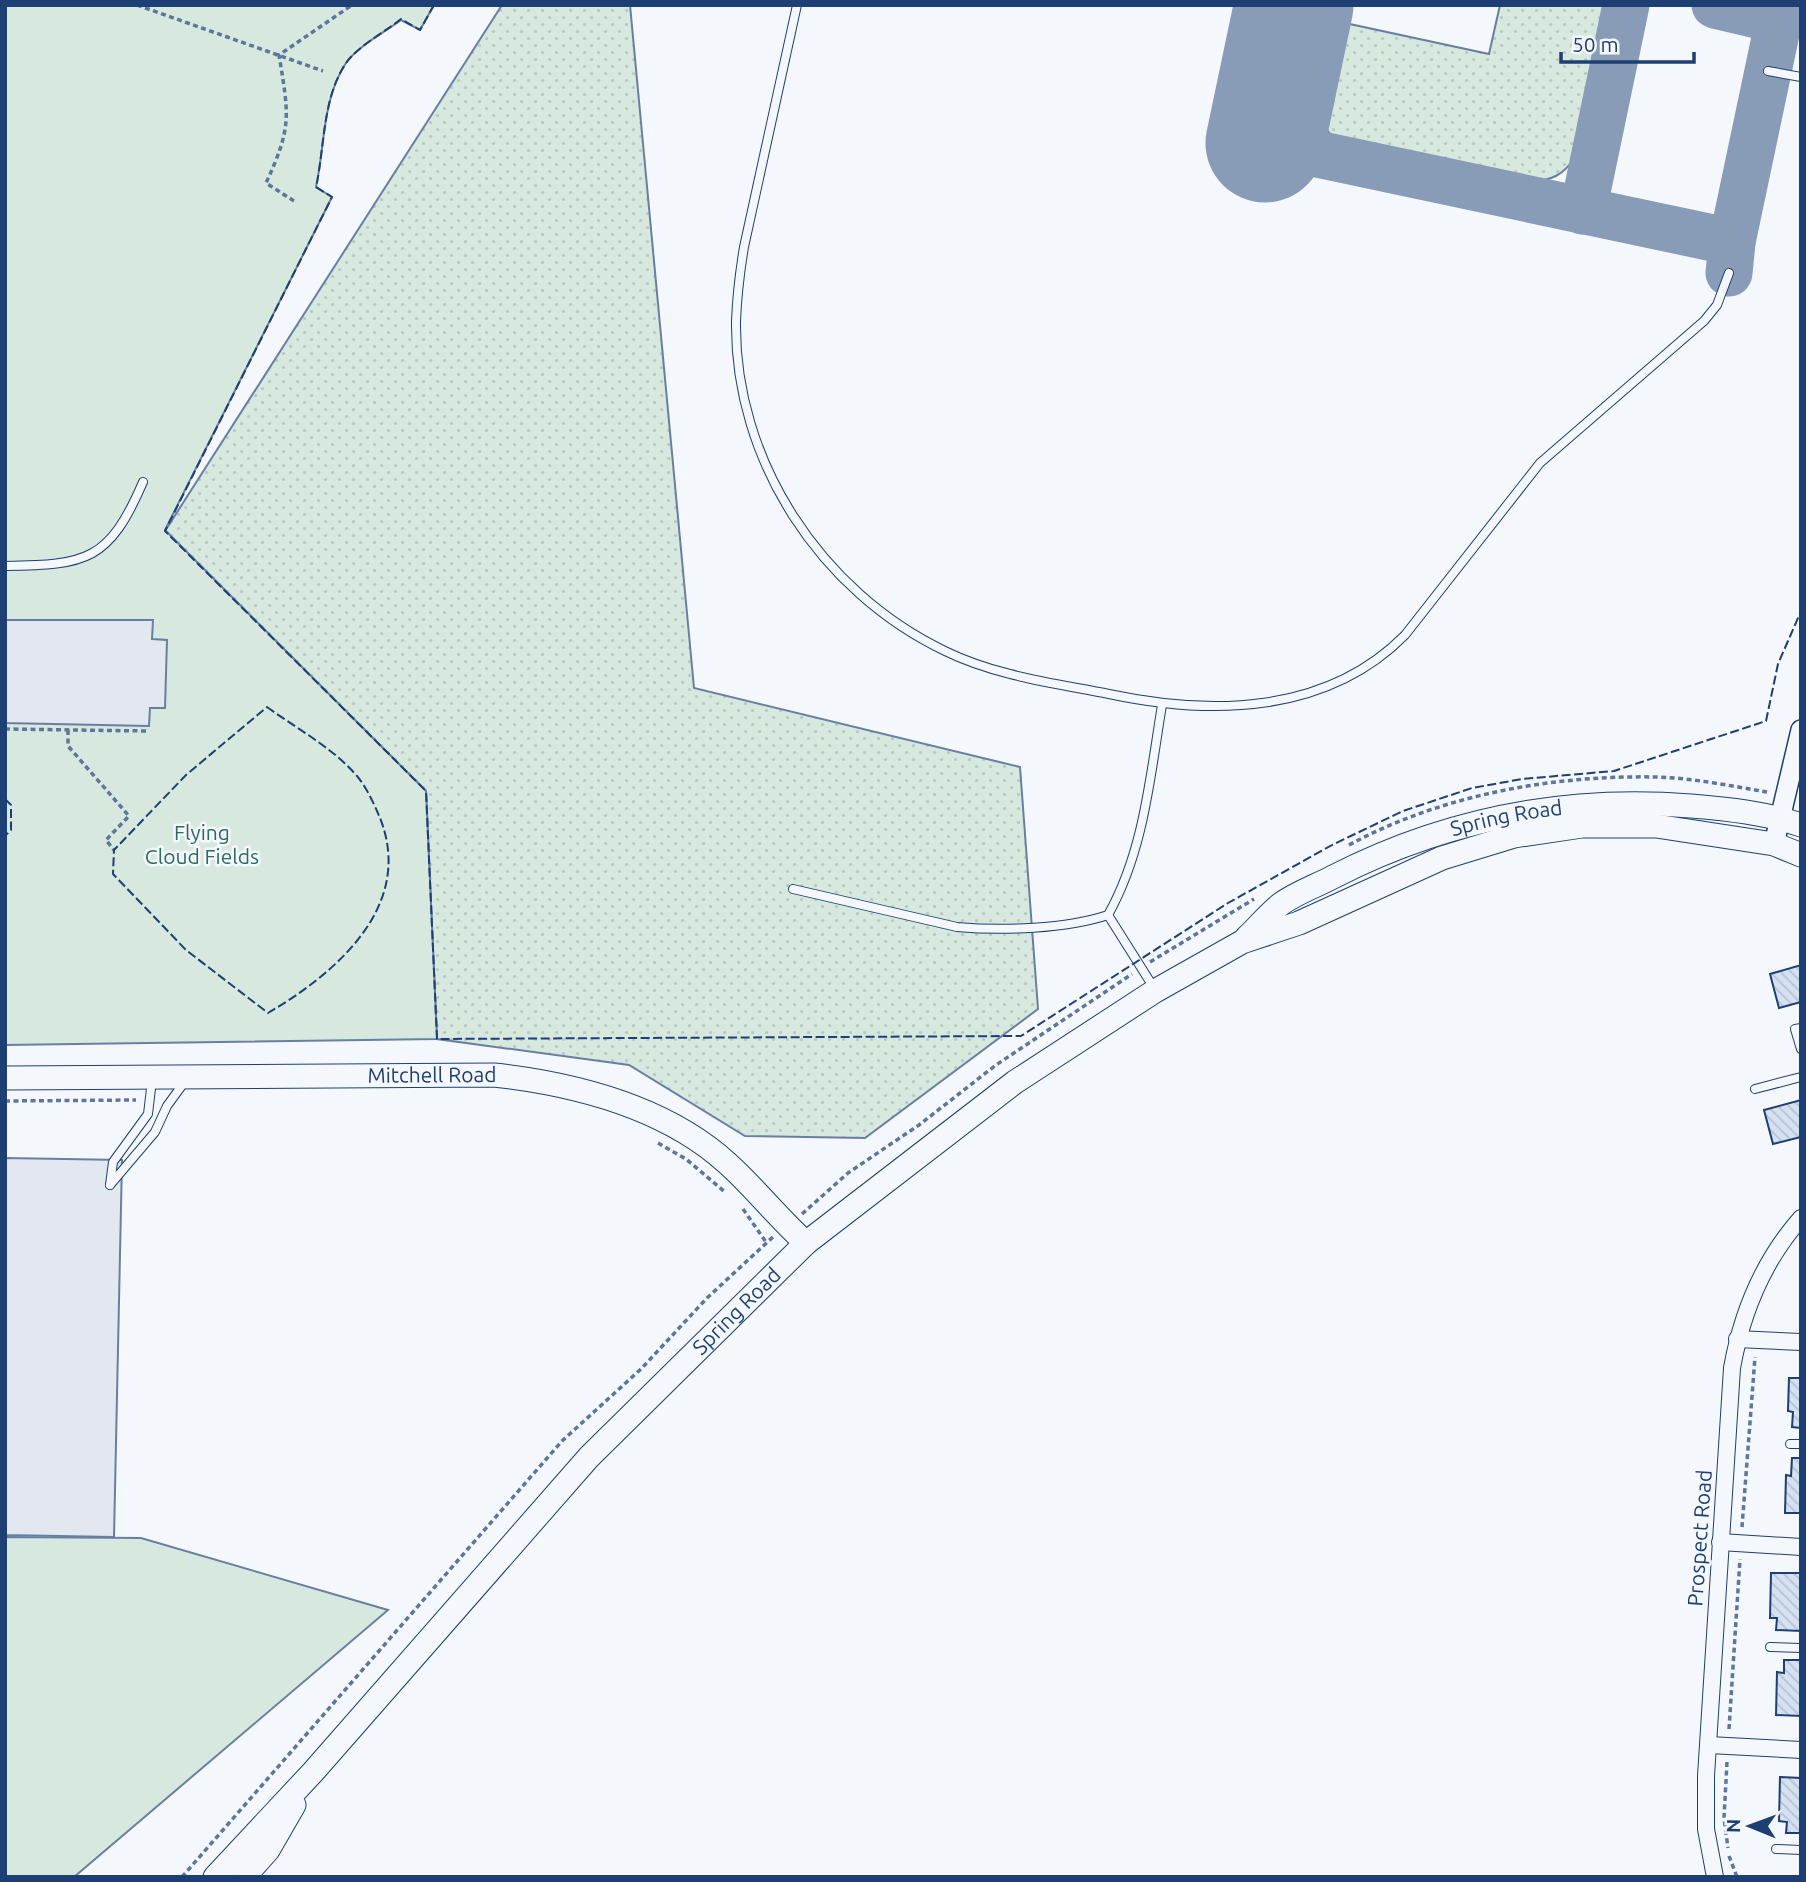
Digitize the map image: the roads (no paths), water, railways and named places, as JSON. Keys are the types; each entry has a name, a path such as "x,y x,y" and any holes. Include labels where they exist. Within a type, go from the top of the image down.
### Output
{"main road":[{"name":"Spring Road","path":"1242,942 1281,904 1359,864 1435,834 1510,814 1580,804 1659,804 1790,821"},
{"name":"Spring Road","path":"215,1877 313,1772 589,1457 806,1243 1015,1082 1155,991 1242,942 1299,923 1442,858 1514,836 1582,826 1656,826 1774,844 1801,855"},
{"name":"Mitchell Road","path":"5,1079 152,1089 188,1077 494,1075 582,1088 620,1102 695,1141 726,1161 806,1243"},
{"name":"Spring Road","path":"244,1877 268,1850 313,1772"}],"street":[{"path":"1774,844 1790,821 1785,794 1801,730"},
{"name":"Prospect Road","path":"1715,1877 1706,1829 1720,1542 1732,1368 1737,1339 1758,1282 1786,1235 1801,1218"},
{"path":"1737,1339 1801,1342"},
{"path":"1720,1542 1801,1547"},
{"path":"1709,1745 1801,1751"}],"lane":[{"path":"797,5 744,247 736,322 738,357 749,417 776,488 822,557 879,612 945,651 1007,673 1162,705 1220,707 1333,687 1369,667 1405,635 1540,463 1704,321 1717,305 1729,274"},
{"path":"1768,71 1801,78"},
{"path":"5,566 69,564 89,556 107,542 126,521 143,482"},
{"path":"793,889 957,927 981,929 1086,922 1108,915 1119,895 1142,830 1162,705"},
{"path":"1108,915 1155,991"},
{"path":"1801,1028 1795,1029 1801,1049"},
{"path":"152,1089 143,1124 114,1162 110,1185 155,1132 167,1106 188,1077"},
{"path":"1755,1089 1801,1077"},
{"path":"1790,1444 1801,1444"},
{"path":"1770,1647 1801,1648"},
{"path":"1776,1849 1801,1850"}],"park label":[{"name":"Flying Cloud Fields","path":"202,845"}]}
